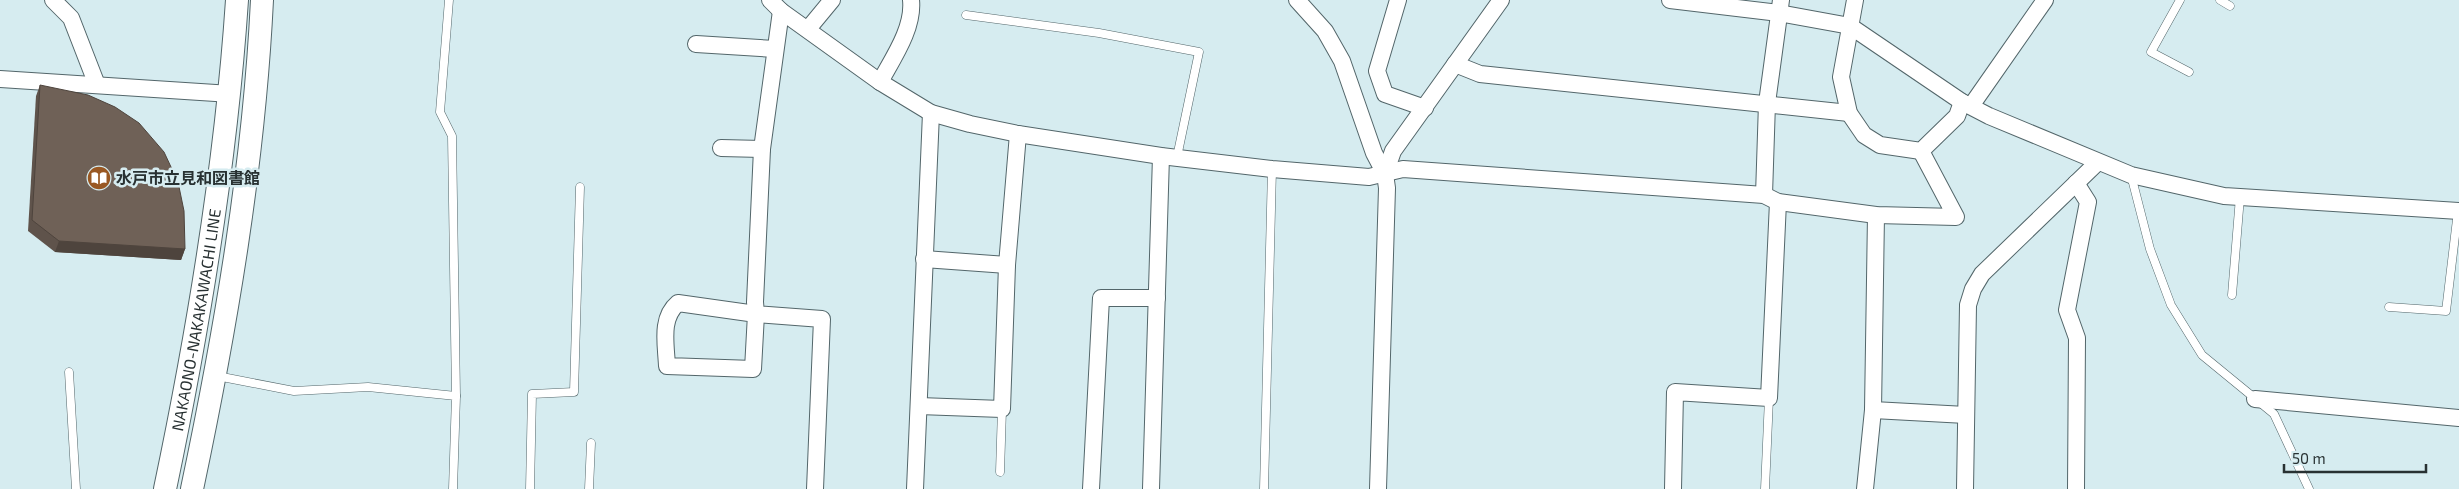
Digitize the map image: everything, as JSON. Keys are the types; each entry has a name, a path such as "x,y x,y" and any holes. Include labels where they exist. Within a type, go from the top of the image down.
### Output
{"street":[{"path":"53,0 71,18 97,85"},
{"name":"NAKAONO-NAKAKAWACHI LINE","path":"165,489 189,375 207,274 231,94 237,0"},
{"name":"NAKAONO-NAKAKAWACHI LINE","path":"192,489 216,376 247,168 262,0"},
{"path":"808,28 832,0"},
{"path":"880,82 894,56 912,14 911,0"},
{"path":"1297,0 1325,32 1342,61 1374,153 1384,174 1387,188 1378,489"},
{"path":"1398,0 1377,71 1385,94 1425,108"},
{"path":"1384,174 1393,151 1501,0"},
{"path":"1670,0 1780,6 1850,26 1966,104 2131,175 2216,194 2458,211"},
{"path":"1855,0 1842,77 1849,114 1864,135 1880,145 1921,151"},
{"path":"1921,151 1957,116 2045,0"},
{"path":"776,5 880,82 931,113 1018,134 1169,156 1272,169 1369,177 1403,169 1771,198 1876,215 1956,217 1921,151"},
{"path":"776,5 775,49 762,149 754,302 756,314 754,369 667,366 666,322 670,309 678,302 756,314 822,319 815,489"},
{"path":"1672,489 1675,392 1769,398 1771,198 1768,103 1780,6"},
{"path":"696,44 775,49"},
{"path":"1455,64 1480,74 1768,103 1849,114"},
{"path":"0,79 231,94"},
{"path":"916,489 931,113"},
{"path":"919,406 1002,409 1007,265 1018,134"},
{"path":"721,148 762,149"},
{"path":"1151,489 1157,298 1169,156"},
{"path":"1965,489 1968,306 1973,289 1990,264 2098,162"},
{"path":"2076,183 2088,202 2067,310 2077,338 2076,489"},
{"path":"1865,489 1873,410 1876,215"},
{"path":"924,259 1007,265"},
{"path":"1091,489 1101,298 1157,298"},
{"path":"2255,399 2459,418"},
{"path":"1873,410 1966,415"}],"lane":[{"path":"449,0 440,112 452,136 456,396 453,489"},
{"path":"2180,0 2151,52 2190,72"},
{"path":"2220,0 2230,6"},
{"path":"966,15 1099,33 1199,52 1169,156"},
{"path":"1264,489 1272,169"},
{"path":"2131,175 2150,249 2171,305 2202,355 2274,414 2309,489"},
{"path":"530,489 532,394 574,392 580,187"},
{"path":"2232,295 2240,196"},
{"path":"2388,307 2446,311 2458,211"},
{"path":"69,372 76,489"},
{"path":"216,376 294,391 368,387 456,396"},
{"path":"1765,489 1769,398"},
{"path":"1000,472 1002,409"},
{"path":"589,489 591,443"}],"building":[{"name":"水戸市立見和図書館","path":"40,85 88,95 115,107 139,123 164,152 178,182 184,211 185,249 59,241 32,220"}],"place":[{"name":"水戸市立見和図書館","path":"99,178"}]}
